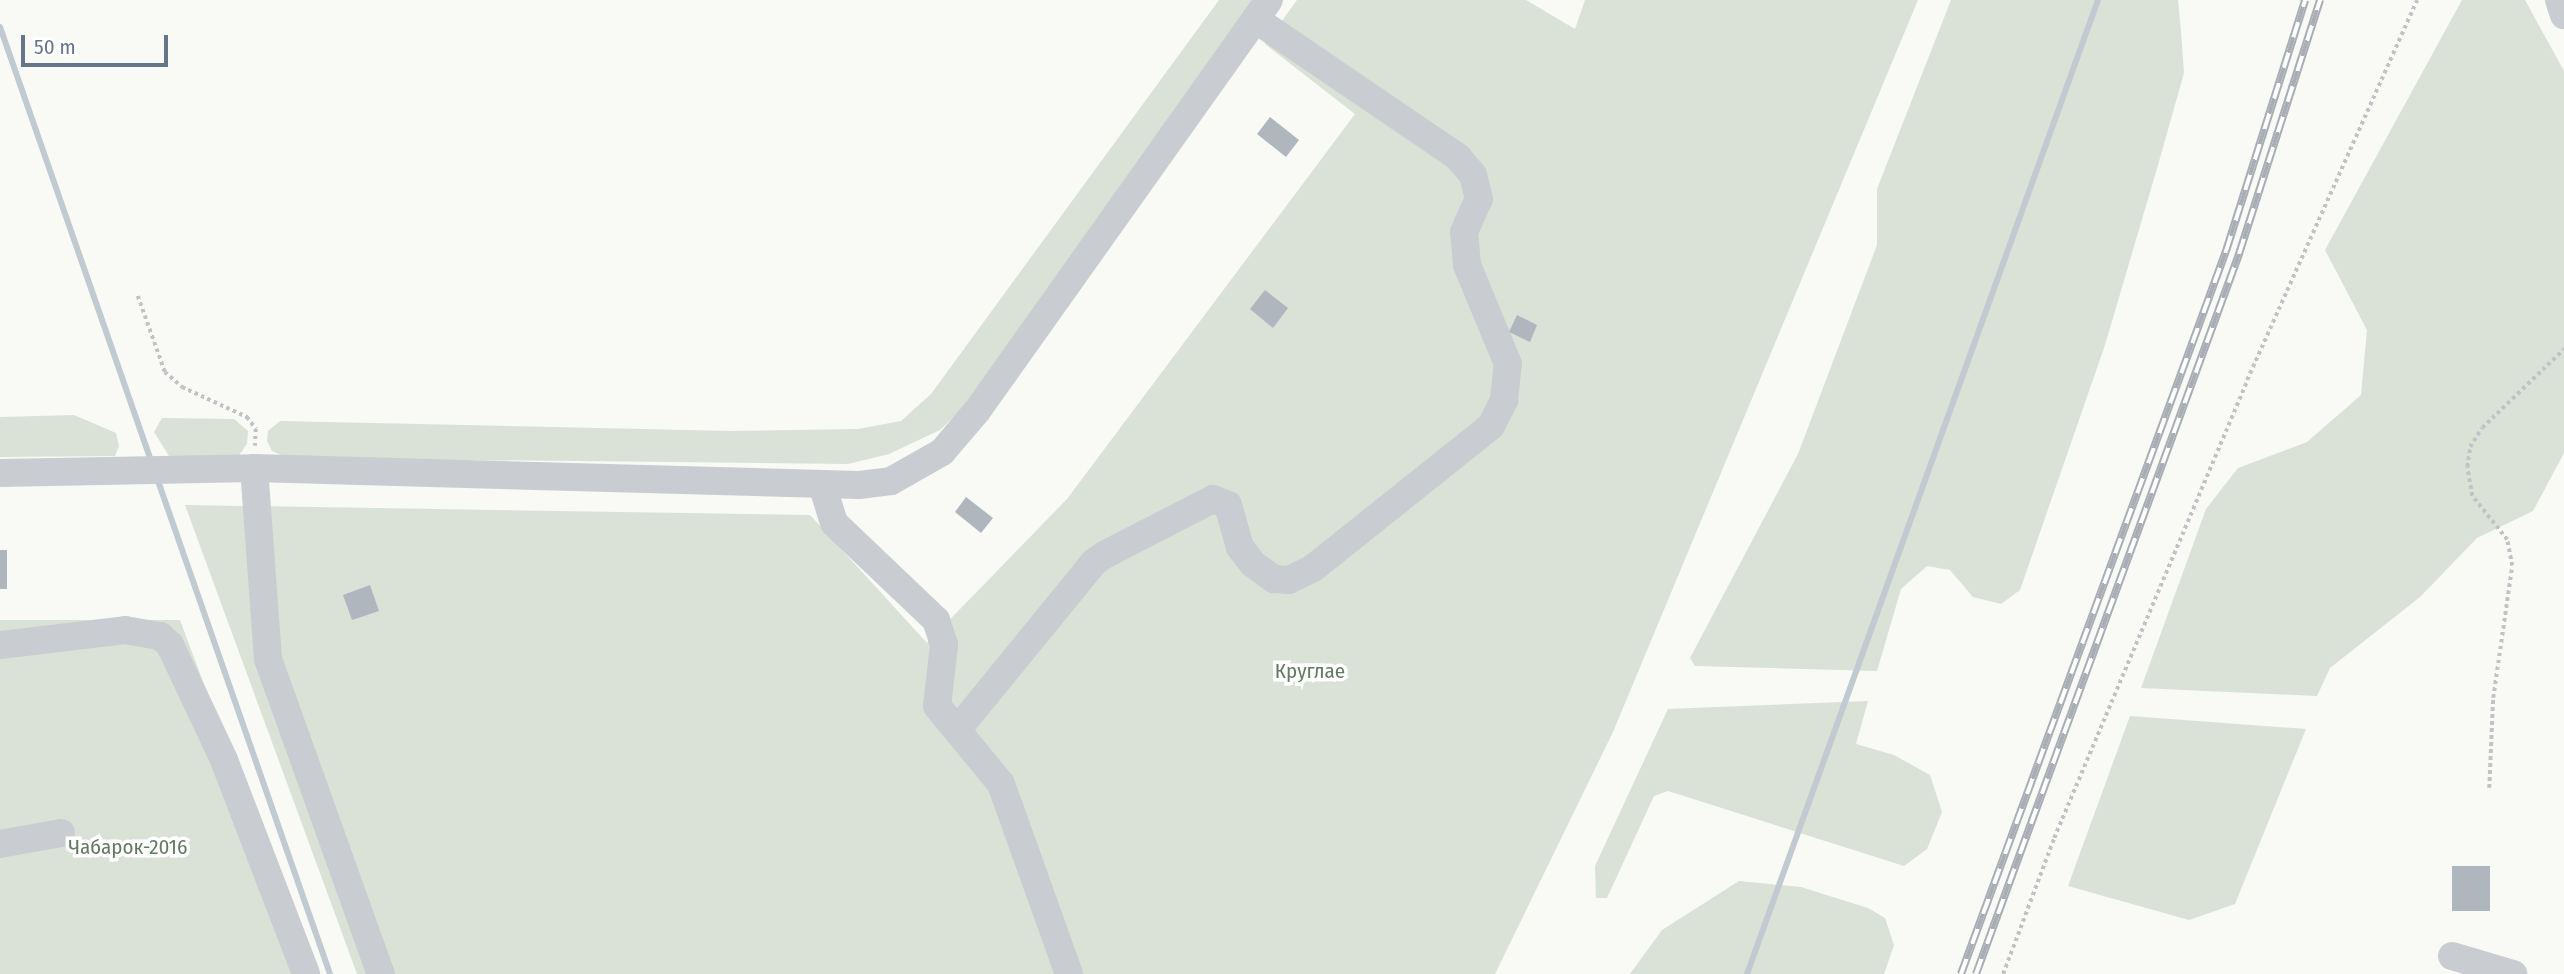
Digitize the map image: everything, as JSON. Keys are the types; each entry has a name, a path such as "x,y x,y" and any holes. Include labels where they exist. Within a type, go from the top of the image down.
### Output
{"street":[{"path":"2559,0 2564,15"},
{"path":"0,474 254,467 822,484 891,481 942,452 977,411 1262,10 1458,157 1473,175 1479,199 1464,232 1467,265 1508,364 1504,400 1491,426 1312,569 1289,580 1274,579 1253,564 1240,547 1228,505 1213,499 1106,554 1094,562 958,729"},
{"path":"254,467 268,659 381,974"},
{"path":"822,484 834,523 936,620 944,646 937,706 1001,784 1069,974"},
{"path":"0,645 125,630 160,636 170,645 224,760 306,974"},
{"path":"0,844 61,834"},
{"path":"2452,956 2513,974"}],"path":[{"path":"2003,974 2054,838 2236,405 2417,0"},
{"path":"138,296 165,372 182,387 236,409 256,429 254,467"},
{"path":"2489,789 2493,698 2512,566 2507,540 2472,496 2467,467 2470,446 2482,428 2564,349"}],"green space":[{"path":"1219,0 1254,0 971,401 940,430 889,454 848,464 288,458 272,451 267,441 268,431 280,421 731,431 858,429 901,421 931,394"},
{"name":"Круглае","path":"1297,0 1526,0 1575,29 1585,0 1918,0 1613,732 1495,974 357,974 185,505 810,515 927,643 1067,499 1355,114 1265,44"},
{"path":"1951,0 2178,0 2184,73 2105,345 2020,590 2001,604 1973,597 1950,570 1927,566 1901,589 1877,671 1695,666 1690,658 1798,454 1877,245 1877,189"},
{"path":"2462,0 2525,0 2564,71 2564,453 2533,511 2477,538 2420,597 2330,668 2317,696 2141,688 2206,509 2238,468 2307,442 2361,395 2367,330 2325,250"},
{"path":"74,415 116,433 119,446 115,456 0,457 0,417"},
{"path":"162,418 234,419 248,431 247,444 239,455 192,459 169,456 154,432"},
{"name":"Чабарок-2016","path":"0,620 180,620 312,974 0,974"},
{"path":"1868,701 1856,744 1894,755 1930,775 1942,812 1927,849 1904,866 1668,791 1654,796 1607,898 1596,898 1595,866 1668,709"},
{"path":"2130,716 2306,729 2235,904 2189,920 2068,886"},
{"path":"1739,881 1801,887 1868,908 1885,918 1894,945 1884,974 1630,974 1662,930"}],"building":[{"path":"1270,117 1299,140 1286,157 1257,134"},
{"path":"1265,290 1288,308 1273,328 1250,309"},
{"path":"1517,315 1537,325 1530,342 1509,332"},
{"path":"966,497 993,518 981,533 955,512"},
{"path":"0,550 7,550 7,589 0,589"},
{"path":"370,585 379,611 352,620 343,595"},
{"path":"2452,866 2490,866 2490,911 2452,911"}],"waterway":[{"path":"1747,974 2098,0"},
{"path":"0,27 151,461"},
{"path":"157,478 330,974"}],"railway":[{"path":"1961,974 2226,251 2305,0"},
{"path":"1976,974 2239,254 2320,0"}]}
